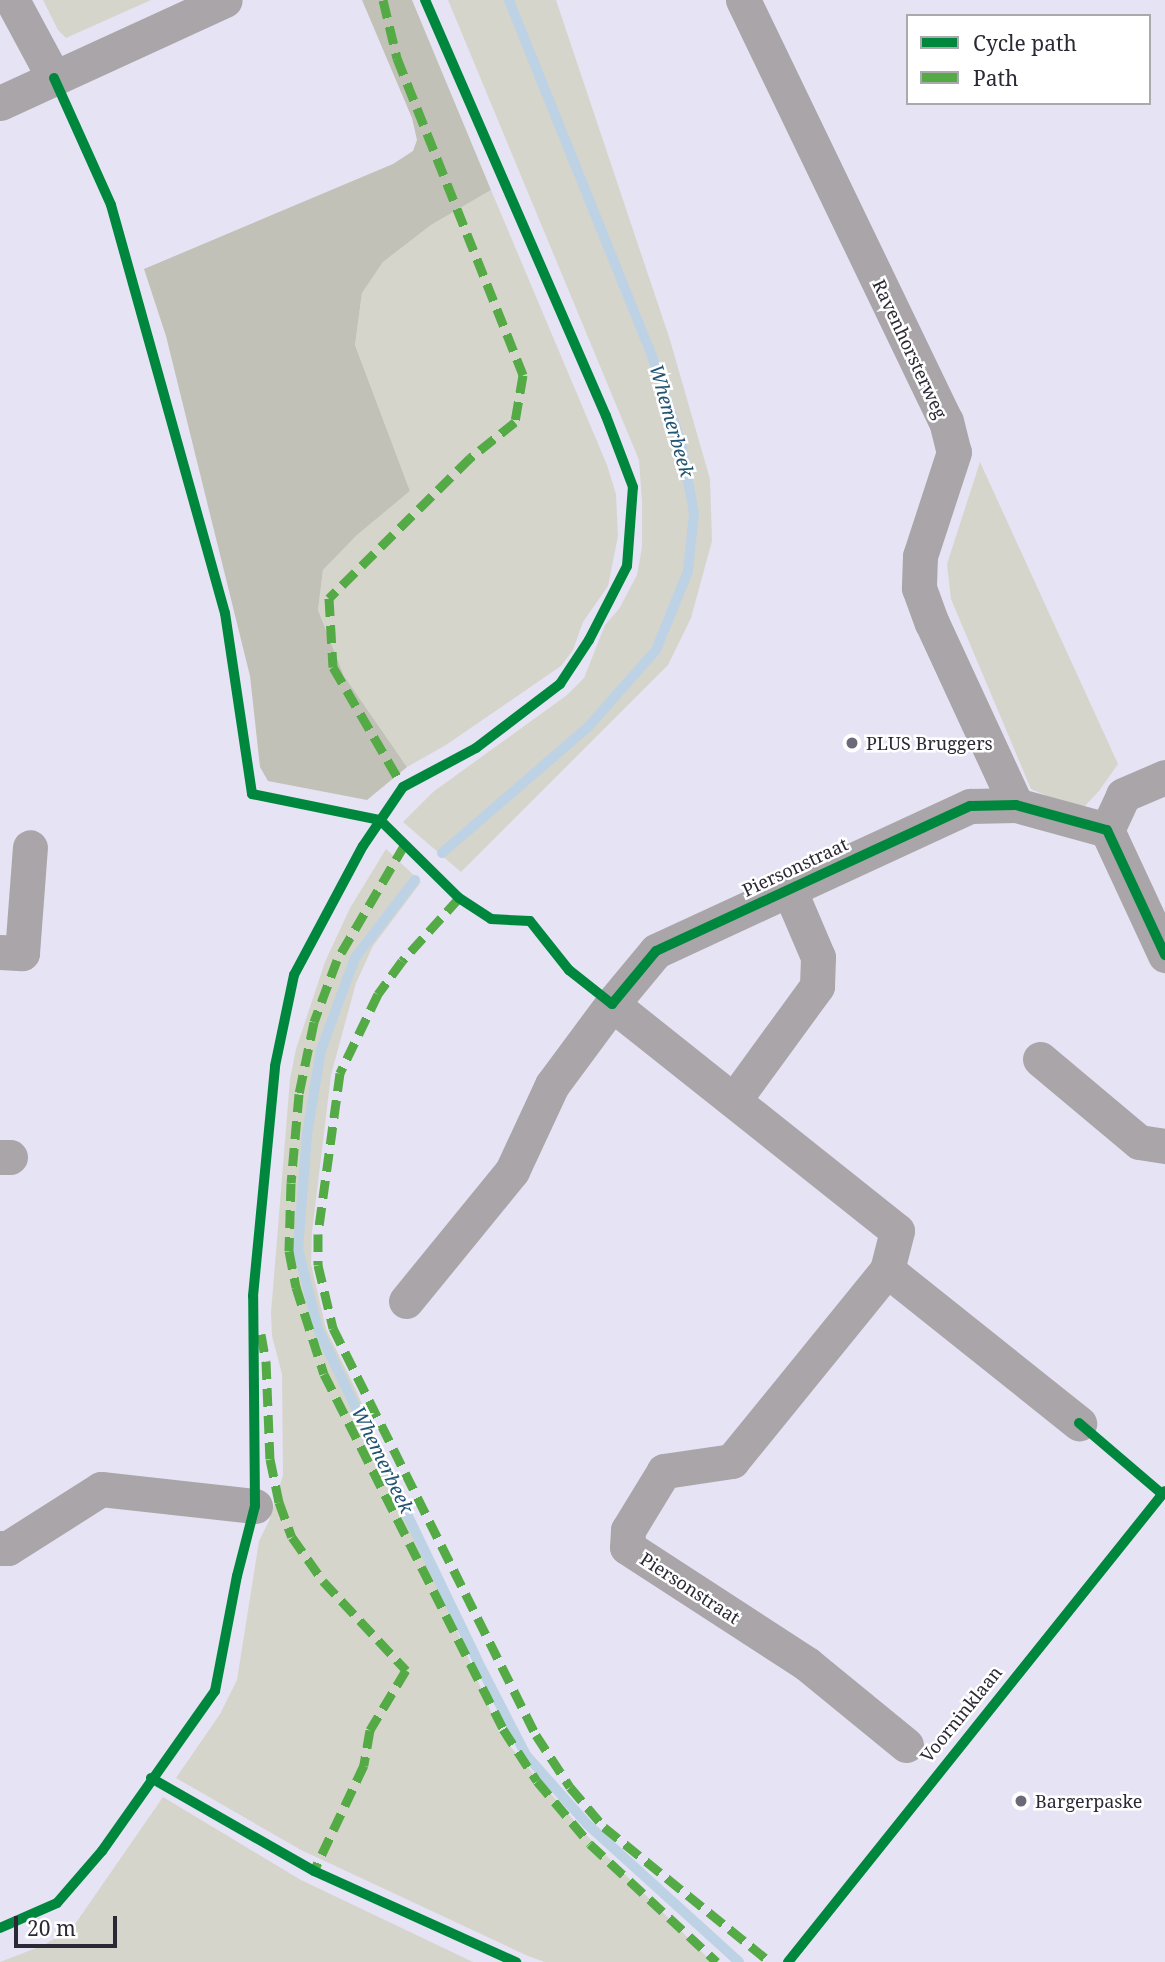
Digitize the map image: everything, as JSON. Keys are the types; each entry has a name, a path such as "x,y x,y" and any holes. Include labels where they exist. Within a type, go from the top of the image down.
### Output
{"street":[{"path":"12,0 54,78"},
{"path":"0,103 225,0"},
{"name":"Ravenhorsterweg","path":"743,0 946,421 954,452 920,556 919,588 932,623 1016,805"},
{"path":"1107,830 1124,795 1165,778"},
{"path":"1016,805 1107,830 1165,955"},
{"name":"Piersonstraat","path":"406,1301 512,1171 552,1085 612,1004 656,951 970,806 1016,805"},
{"path":"0,952 22,953 30,848"},
{"name":"Piersonstraat","path":"734,1100 817,986 818,957 789,889"},
{"name":"Piersonstraat","path":"612,1004 898,1231 887,1270 732,1461 664,1471 628,1530 627,1547 807,1664 906,1745"},
{"path":"1040,1059 1139,1142 1165,1146"},
{"path":"887,1270 1079,1423"},
{"path":"0,1548 8,1548 101,1489 255,1506"}],"shaded area":[{"path":"43,0 151,0 66,38 58,30"},
{"path":"362,0 412,0 491,190 431,225 383,262 362,293 355,345 410,491 357,535 323,570 318,610 344,676 407,767 367,800 268,781 260,767 250,676 166,336 144,269 393,164 413,151 417,140 412,118"},
{"path":"448,0 556,0 670,340 710,479 712,541 691,618 668,665 461,872 403,822 433,792 567,695 584,678 605,625 619,609 637,575 642,547 642,502 639,460"},
{"path":"491,190 607,465 616,494 618,536 608,586 583,622 573,650 561,666 446,745 407,767 344,676 318,610 323,570 357,535 410,491 355,345 362,293 383,262 431,225"},
{"path":"980,462 1118,764 1084,807 1056,800 1031,789 951,599 947,564"},
{"path":"386,849 421,882 373,946 356,983 331,1075 312,1232 311,1264 326,1329 356,1390 501,1736 589,1838 712,1962 545,1962 301,1850 176,1778 220,1714 237,1680 259,1541 269,1521 283,1475 282,1374 272,1336 271,1313 290,1079 296,1049 325,962 350,908"},
{"path":"163,1797 301,1880 473,1962 0,1962 44,1945 73,1927"}],"waterway":[{"name":"Whemerbeek","path":"442,853 589,726 656,650 688,571 694,513 681,443 652,356 509,0"},
{"name":"Whemerbeek","path":"415,880 355,958 321,1050 307,1135 298,1249 318,1329 478,1662 526,1755 587,1824 739,1962"}],"marked path":[{"path":"383,0 397,58 523,375 515,422 470,458 329,598 333,667 403,787"},
{"path":"405,844 337,960 314,1022 299,1094 291,1183 289,1251 296,1287 324,1374 503,1729 537,1781 590,1844 717,1962"},
{"path":"459,898 402,961 378,994 340,1073 318,1234 318,1265 333,1328 536,1735 570,1787 604,1827 770,1962"},
{"path":"261,1334 266,1361 270,1459 279,1502 292,1537 323,1581 406,1670 370,1730 364,1765 314,1871"}],"cycle path":[{"path":"0,1928 57,1903 102,1851 215,1691 237,1576 255,1506 253,1296 275,1066 294,975 363,846 403,787 476,748 560,684 589,640 627,566 633,487 606,416 425,0"},
{"path":"54,78 111,205 225,613 252,794 380,820 459,898 491,919 530,921 569,970 612,1004 656,951 970,806 1016,805 1107,830 1165,955"},
{"path":"1079,1423 1162,1494"},
{"name":"Voorninklaan","path":"788,1962 1165,1491"},
{"path":"151,1778 314,1871 516,1962"}],"place":[{"name":"PLUS Bruggers","path":"852,743"},
{"name":"Bargerpaske","path":"1021,1801"}]}
